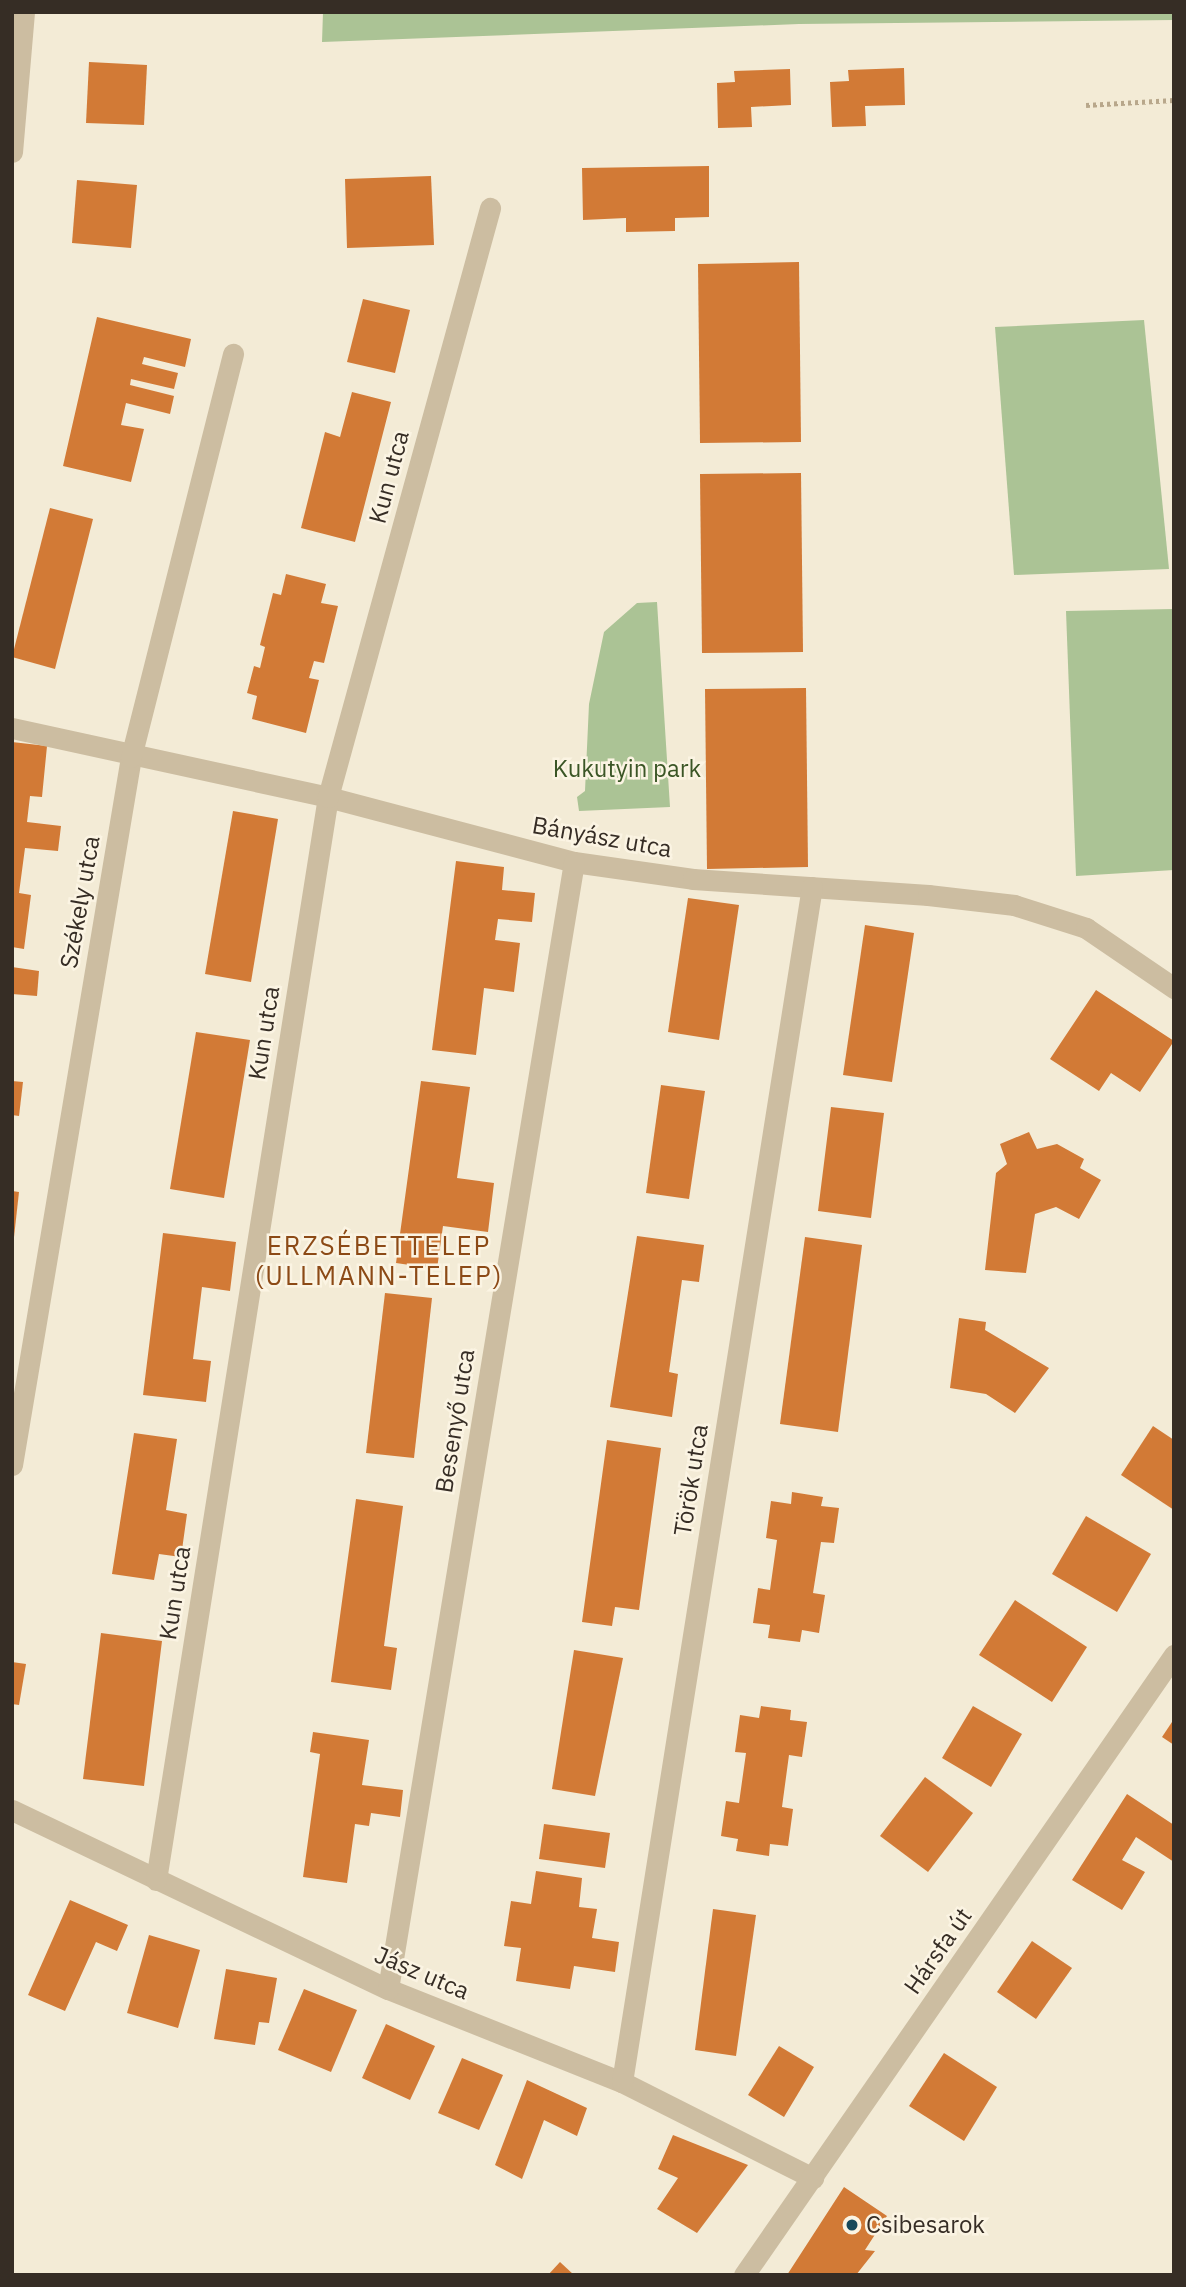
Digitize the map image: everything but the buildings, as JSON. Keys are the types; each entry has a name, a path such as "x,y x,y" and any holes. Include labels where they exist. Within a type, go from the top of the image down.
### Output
{"street":[{"path":"12,152 24,12"},
{"name":"Kun utca","path":"156,1880 328,797 490,208"},
{"name":"Székely utca","path":"12,1465 131,757 233,354"},
{"name":"Bányász utca","path":"12,728 131,757 328,797 574,862 693,879 1014,905 1086,928 1174,988"},
{"name":"Besenyő utca","path":"388,1989 574,862"},
{"name":"Török utca","path":"622,2081 812,887"},
{"name":"Hársfa út","path":"744,2275 1174,1655"},
{"name":"Jász utca","path":"12,1811 388,1989 622,2081 813,2178"}],"path":[{"path":"1086,105 1174,100"}],"green space":[{"path":"323,12 1174,12 1174,20 799,24 322,42"},
{"path":"1144,320 1169,569 1014,575 995,327"},
{"name":"Kukutyin park","path":"657,602 670,807 579,811 577,797 585,791 589,704 604,632 637,603"},
{"path":"1174,609 1174,870 1076,876 1066,611"}],"place":[{"name":"Csibesarok","path":"852,2225"}],"district":[{"name":"ERZSÉBETTELEP (ULLMANN-TELEP)","path":"379,1261"}]}
